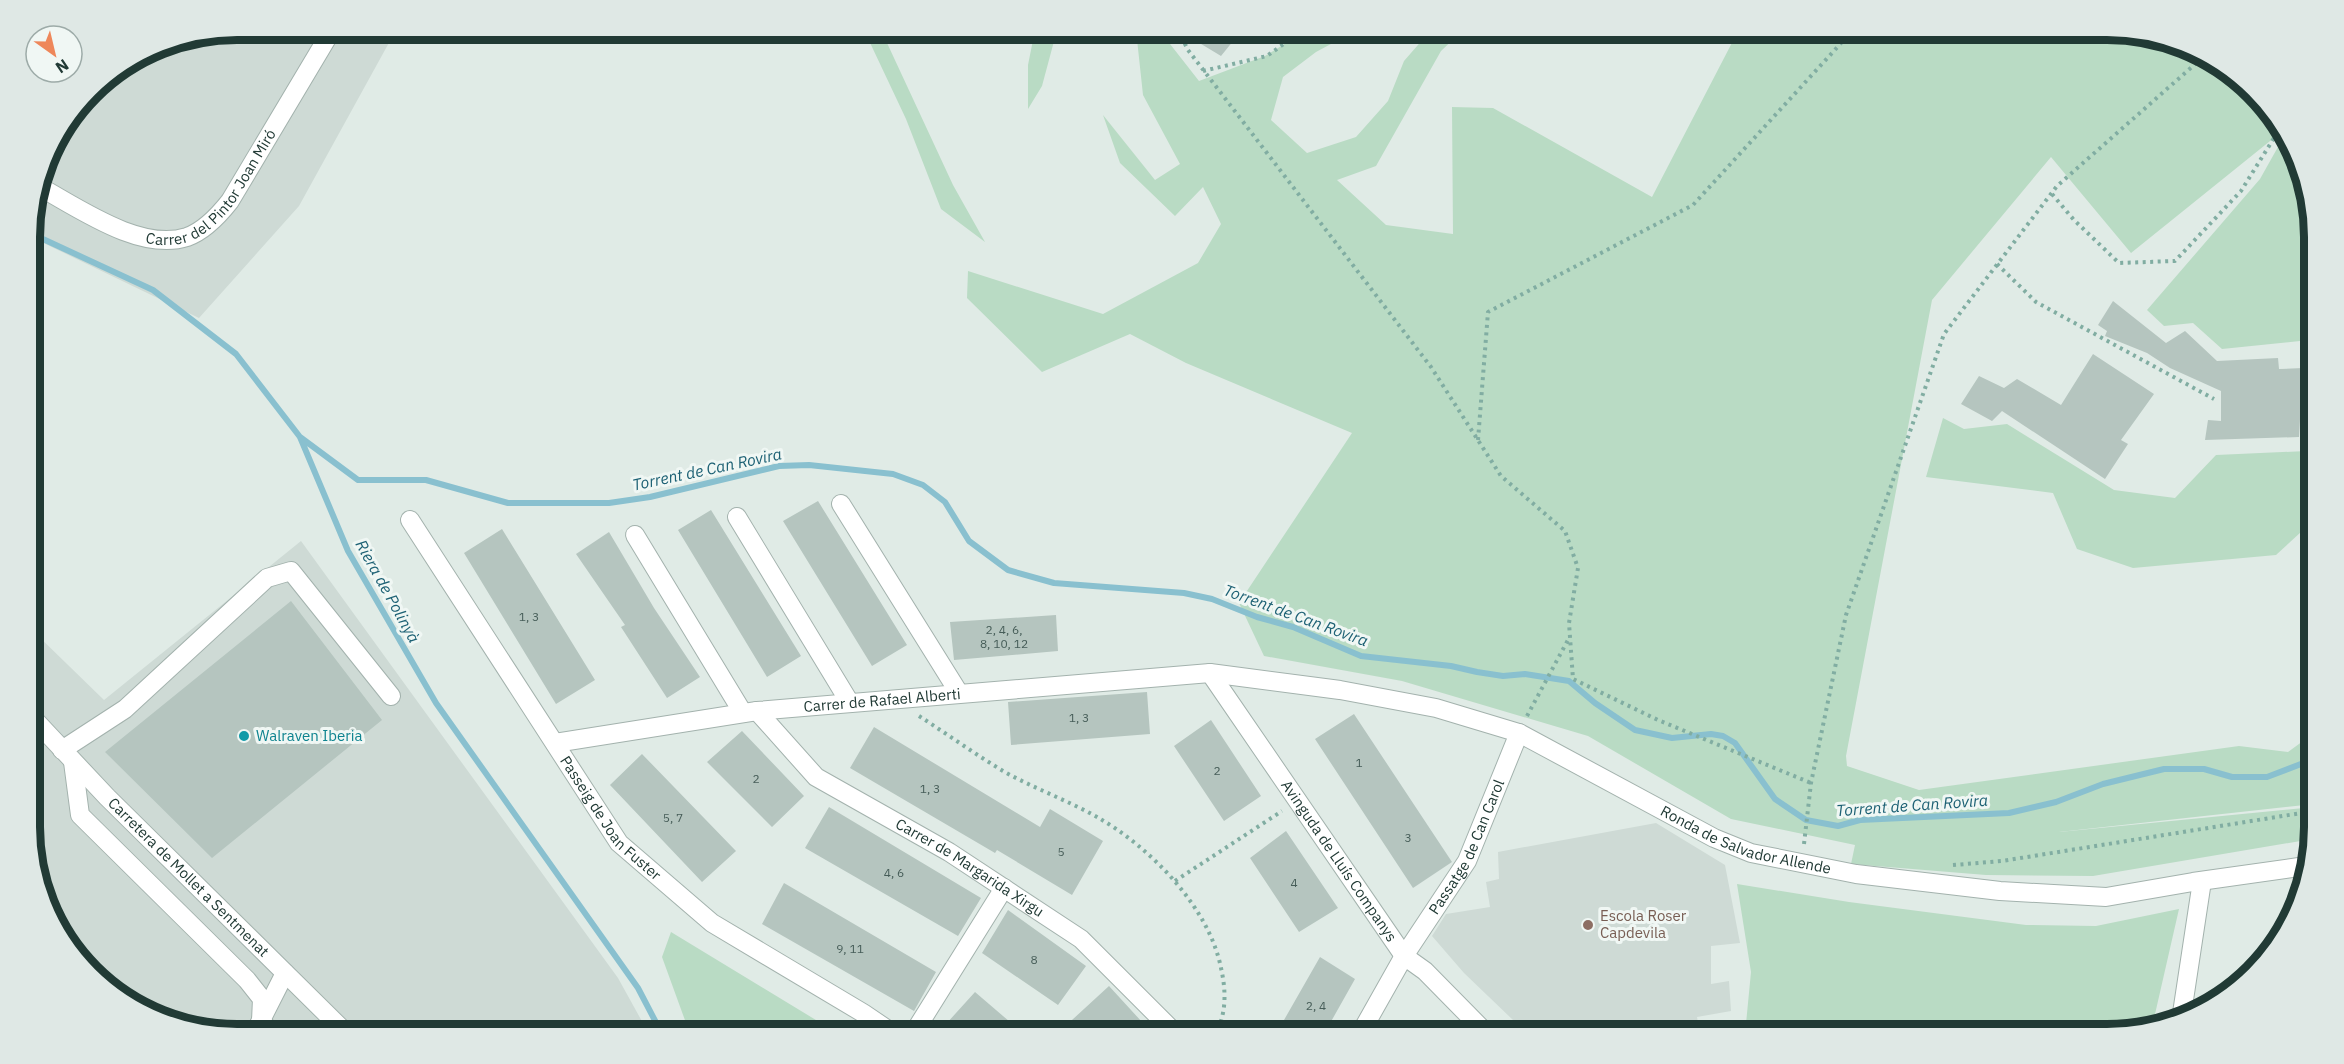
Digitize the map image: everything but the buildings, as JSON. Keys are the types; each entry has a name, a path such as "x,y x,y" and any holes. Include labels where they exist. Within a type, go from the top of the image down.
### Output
{"street":[{"name":"Carrer del Pintor Joan Miró","path":"46,191 134,235 155,240 174,240 189,236 218,216 230,201 326,40"},
{"path":"841,504 959,693"},
{"path":"737,517 850,703"},
{"name":"Passeig de Joan Fuster","path":"410,520 620,843 712,923 879,1024"},
{"name":"Carrer de Margarida Xirgu","path":"635,535 750,712 816,777 949,852 1081,939 1166,1024"},
{"path":"263,1024 262,999 247,980 80,814 67,756 125,709 267,578 291,571 391,696"},
{"name":"Carrer de Rafael Alberti","path":"555,743 750,712 1209,673"},
{"name":"Ronda de Salvador Allende","path":"1209,673 1340,690 1436,708 1519,733 1714,838 1752,853 1856,874 2000,891 2106,897 2299,867"},
{"name":"Avinguda de Lluís Companys","path":"1209,673 1404,956 1425,971 1477,1023"},
{"name":"Carretera de Mollet a Sentmenat","path":"40,726 67,756 337,1024"},
{"name":"Passatge de Can Carol","path":"1366,1023 1404,956 1467,861 1519,733"},
{"path":"2183,1008 2202,881"},
{"path":"919,1024 1004,888"},
{"path":"265,1024 285,973"}],"path":[{"path":"1183,40 1203,71 1431,367 1501,476 1565,531 1578,568 1569,623 1573,680 1658,720 1811,783"},
{"path":"1203,71 1267,56 1289,40"},
{"path":"1478,441 1488,312 1693,205 1844,40"},
{"path":"1801,863 1811,783 1846,615 1944,334 2057,186 2197,63"},
{"path":"2052,194 2074,220 2119,263 2175,261 2241,191 2275,136"},
{"path":"1997,264 2036,302 2214,399"},
{"path":"1519,733 1570,636"},
{"path":"893,699 1004,771 1098,818 1143,850 1174,881 1203,921 1220,959 1226,989 1221,1023"},
{"path":"1174,881 1298,801"},
{"path":"1943,866 2002,861 2304,813"}],"shaded area":[{"path":"237,40 390,40 299,206 199,318 41,242 42,211 47,186 55,162 81,117 107,89 139,67 162,55 199,44"},
{"path":"301,541 618,978 643,1024 237,1024 199,1020 162,1009 139,997 117,983 81,947 55,902 47,878 40,827 40,638 104,700"},
{"name":"Escola Roser Capdevila","path":"1656,823 1725,865 1740,943 1711,946 1711,984 1729,981 1731,1011 1697,1017 1698,1023 1518,1023 1513,1020 1464,973 1432,936 1446,914 1490,907 1486,882 1499,879 1498,852"}],"green space":[{"path":"869,40 886,40 953,185 985,242 941,209 906,119"},
{"path":"1033,40 1054,40 1042,86 1028,109 1028,65"},
{"path":"1137,40 1167,40 1199,81 1265,56 1291,40 1338,40 1316,52 1283,77 1271,120 1307,153 1356,137 1388,101 1404,61 1422,40 1453,40 1441,51 1376,166 1337,180 1386,225 1453,234 1452,107 1493,108 1652,197 1733,40 2107,40 2133,42 2182,55 2227,81 2263,117 2275,137 2131,253 2051,157 1932,300 1846,756 1847,766 1919,790 2239,746 2288,752 2304,740 2304,805 2059,832 2304,808 2303,841 2093,876 1986,875 1851,864 1855,845 1731,819 1588,736 1402,681 1264,656 1239,603 1352,433 1186,363 1130,334 1042,372 967,298 968,271 1103,314 1198,263 1221,224 1203,187 1175,216 1120,163 1103,115 1155,180 1180,164 1143,95"},
{"path":"2280,144 2289,162 2302,211 2304,336 2300,341 2222,349 2193,323 2164,326 2147,310 2260,179"},
{"path":"1943,418 1964,429 2007,424 2114,490 2175,498 2216,455 2304,451 2304,529 2276,555 2133,568 2077,549 2053,493 1926,477"},
{"path":"1737,884 1849,902 2026,925 2096,926 2179,909 2154,1017 2145,1020 2120,1023 1746,1023 1751,972"},
{"path":"671,932 822,1024 686,1024 662,957"}],"waterway":[{"name":"Riera de Polinyà","path":"41,238 153,290 236,354 300,437 348,551 436,703 638,988 657,1024"},
{"name":"Torrent de Can Rovira","path":"300,437 358,480 426,480 508,503 609,503 650,497 779,466 809,465 893,474 923,485 945,502 969,541 1008,570 1054,583 1184,593 1212,599 1257,617 1293,627 1361,656 1451,666 1503,676 1525,674 1569,681 1595,703 1635,730 1672,738 1711,734 1723,736 1735,743 1775,799 1806,820 1838,826 1860,820 2009,813 2056,802 2103,784 2164,769 2204,769 2232,777 2267,777 2304,763"}],"place":[{"name":"Walraven Iberia","path":"244,736"},
{"name":"Escola Roser Capdevila","path":"1588,925"}]}
